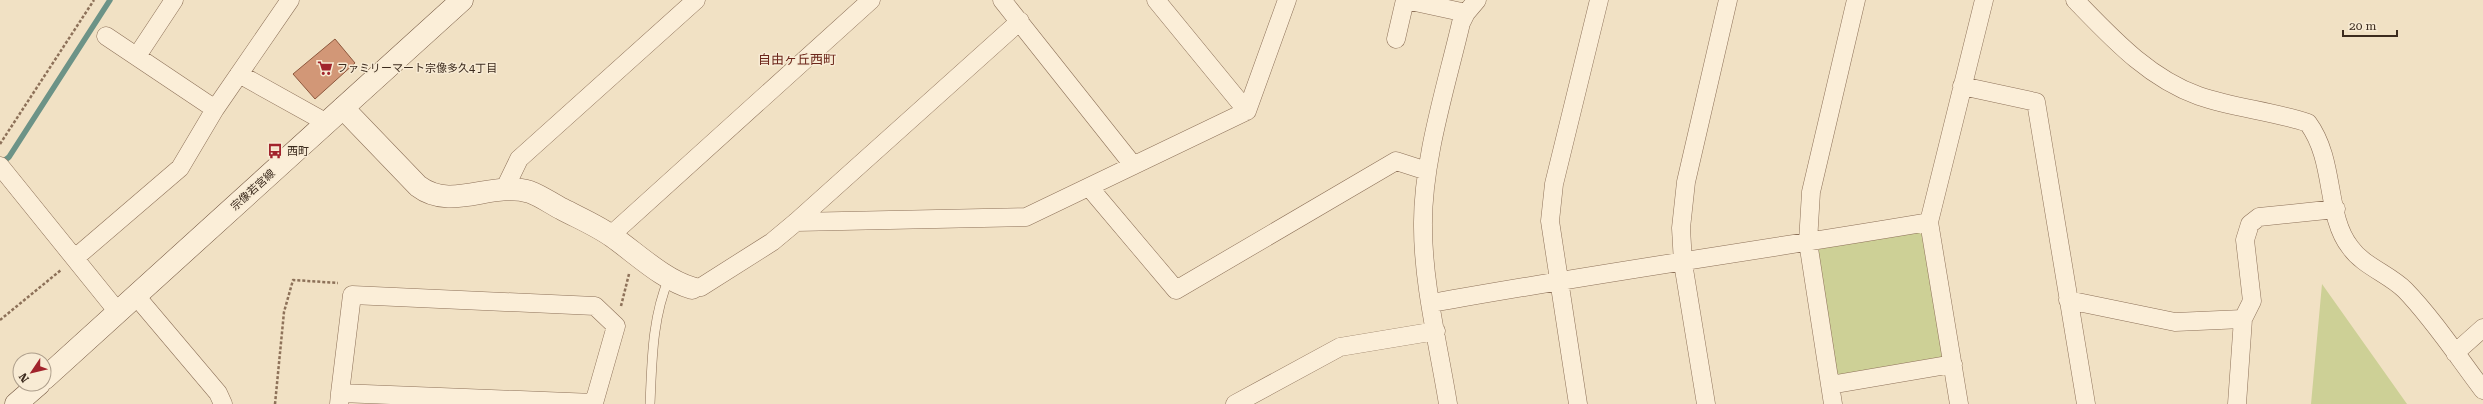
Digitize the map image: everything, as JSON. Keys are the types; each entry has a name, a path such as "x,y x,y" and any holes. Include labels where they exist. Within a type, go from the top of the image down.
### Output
{"main road":[{"name":"宗像若宮線","path":"52,372 327,123 458,1"},
{"path":"343,108 418,186 428,194 440,197 457,197 505,188 530,192 611,235 670,277 692,288"},
{"path":"16,404 29,392"}],"street":[{"path":"137,56 174,0"},
{"path":"75,258 180,168 216,109 290,0"},
{"path":"505,188 519,159 696,0"},
{"path":"611,235 871,0"},
{"path":"1002,0 1133,165"},
{"path":"1156,0 1247,111"},
{"path":"796,222 1026,217 1247,111 1287,0"},
{"path":"1396,39 1406,0 1472,6 1461,23 1427,171 1423,227 1432,303 1448,404"},
{"path":"1578,404 1550,221 1554,184 1599,0"},
{"path":"1706,404 1684,263 1681,228 1686,182 1728,0"},
{"path":"1833,404 1808,242 1811,192 1856,0"},
{"path":"1959,404 1929,222 1984,0"},
{"path":"2075,0 2128,54 2166,80 2198,96 2308,122 2316,134 2327,162 2340,231 2350,248 2404,289 2483,390"},
{"path":"692,288 701,287 772,242 1020,21"},
{"path":"106,36 216,109"},
{"path":"239,74 327,123"},
{"path":"1962,86 2036,102 2086,404"},
{"path":"1089,187 1176,290 1396,161 1427,171"},
{"path":"0,166 118,312"},
{"path":"2237,404 2243,319 2252,301 2245,240 2250,224 2260,217 2336,209"},
{"path":"1432,303 1558,280 1684,263 1929,222"},
{"path":"352,295 595,306 616,326 594,403 340,399 352,295"},
{"path":"136,296 218,393 223,404"},
{"path":"2068,300 2175,322 2243,319"},
{"path":"2455,353 2483,328"},
{"path":"1235,404 1340,347 1436,331"},
{"path":"1830,385 1953,364"}],"lane":[{"path":"650,404 652,357 659,302 670,277"}],"path":[{"path":"0,144 94,0"},
{"path":"616,326 635,253"},
{"path":"0,320 75,258"},
{"path":"274,404 284,312 293,280 350,284 352,295"}],"green space":[{"path":"1918,232 1924,236 1944,356 1938,361 1842,377 1836,372 1817,251 1821,248"},
{"path":"2322,284 2407,404 2311,404"}],"building":[{"name":"ファミリーマート宗像多久4丁目","path":"335,39 355,63 315,99 293,74"}],"waterway":[{"path":"0,164 9,157 110,0"}],"place":[{"name":"ファミリーマート宗像多久4丁目","path":"325,68"},
{"name":"西町","path":"275,151"}],"district":[{"name":"自由ヶ丘西町","path":"797,59"}]}
